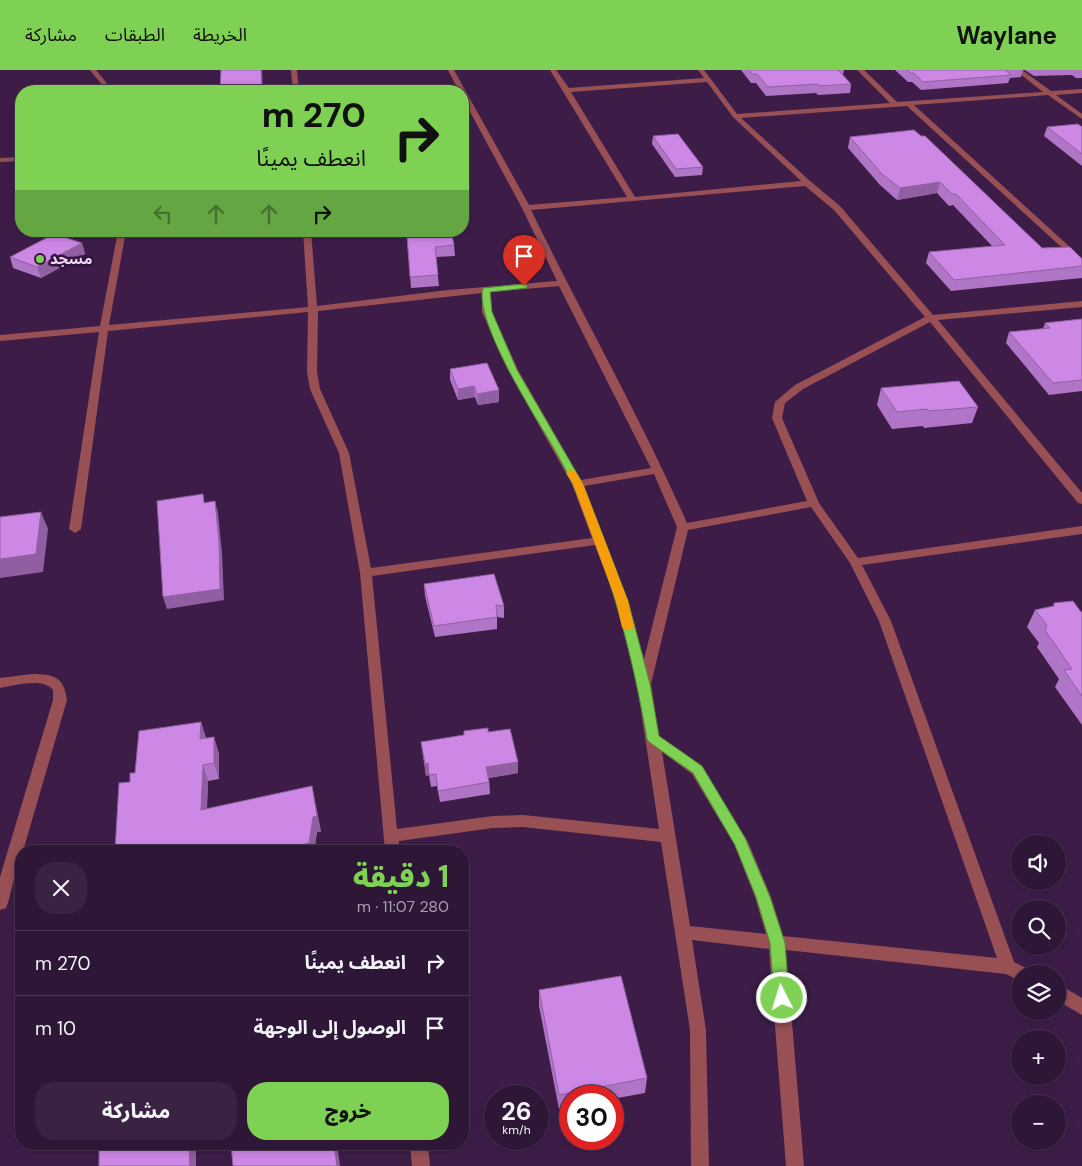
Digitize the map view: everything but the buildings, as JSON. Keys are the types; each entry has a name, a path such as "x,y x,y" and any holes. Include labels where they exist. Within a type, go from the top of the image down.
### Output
{"street":[{"path":"93,70 105,85"},
{"path":"294,70 295,85"},
{"path":"451,70 459,85"},
{"path":"552,70 568,90 632,199"},
{"path":"701,70 735,116 836,208 931,318 1082,500"},
{"path":"860,70 896,105"},
{"path":"1018,70 1082,117"},
{"path":"568,90 707,80"},
{"path":"735,116 1082,91"},
{"path":"469,103 526,208 562,283 658,470 683,527 644,684"},
{"path":"910,104 1082,262"},
{"path":"0,160 15,159"},
{"path":"526,208 807,183"},
{"path":"75,529 104,329 121,237"},
{"path":"307,237 313,309 312,372 315,389 344,453 366,572 391,845"},
{"path":"0,338 313,309 562,283"},
{"path":"486,290 488,312 513,370 578,484 622,601 644,684 698,1030 700,1166"},
{"path":"1013,965 885,621 855,562 814,502 777,418 780,402 799,387 931,318 1082,304"},
{"path":"578,484 658,470"},
{"path":"683,527 814,502"},
{"path":"855,562 1082,530"},
{"path":"366,572 598,541"},
{"path":"0,683 36,678 48,679 59,688 60,700 17,845"},
{"path":"653,739 697,770 740,842 763,897 777,943 795,1166"},
{"path":"390,836 493,822 523,821 668,836"},
{"path":"0,903 15,852"},
{"path":"682,932 1011,971"},
{"path":"1066,997 1082,1006"},
{"path":"420,1150 421,1166"}],"slow traffic":[{"path":"571,473 578,484 622,601 628,627"}],"place":[{"name":"مسجد","path":"40,259"}],"route":[{"path":"524,286 486,290 488,312 513,370 578,484 622,601 644,684 653,739 697,770 740,842 763,897 777,943 782,998"}]}
